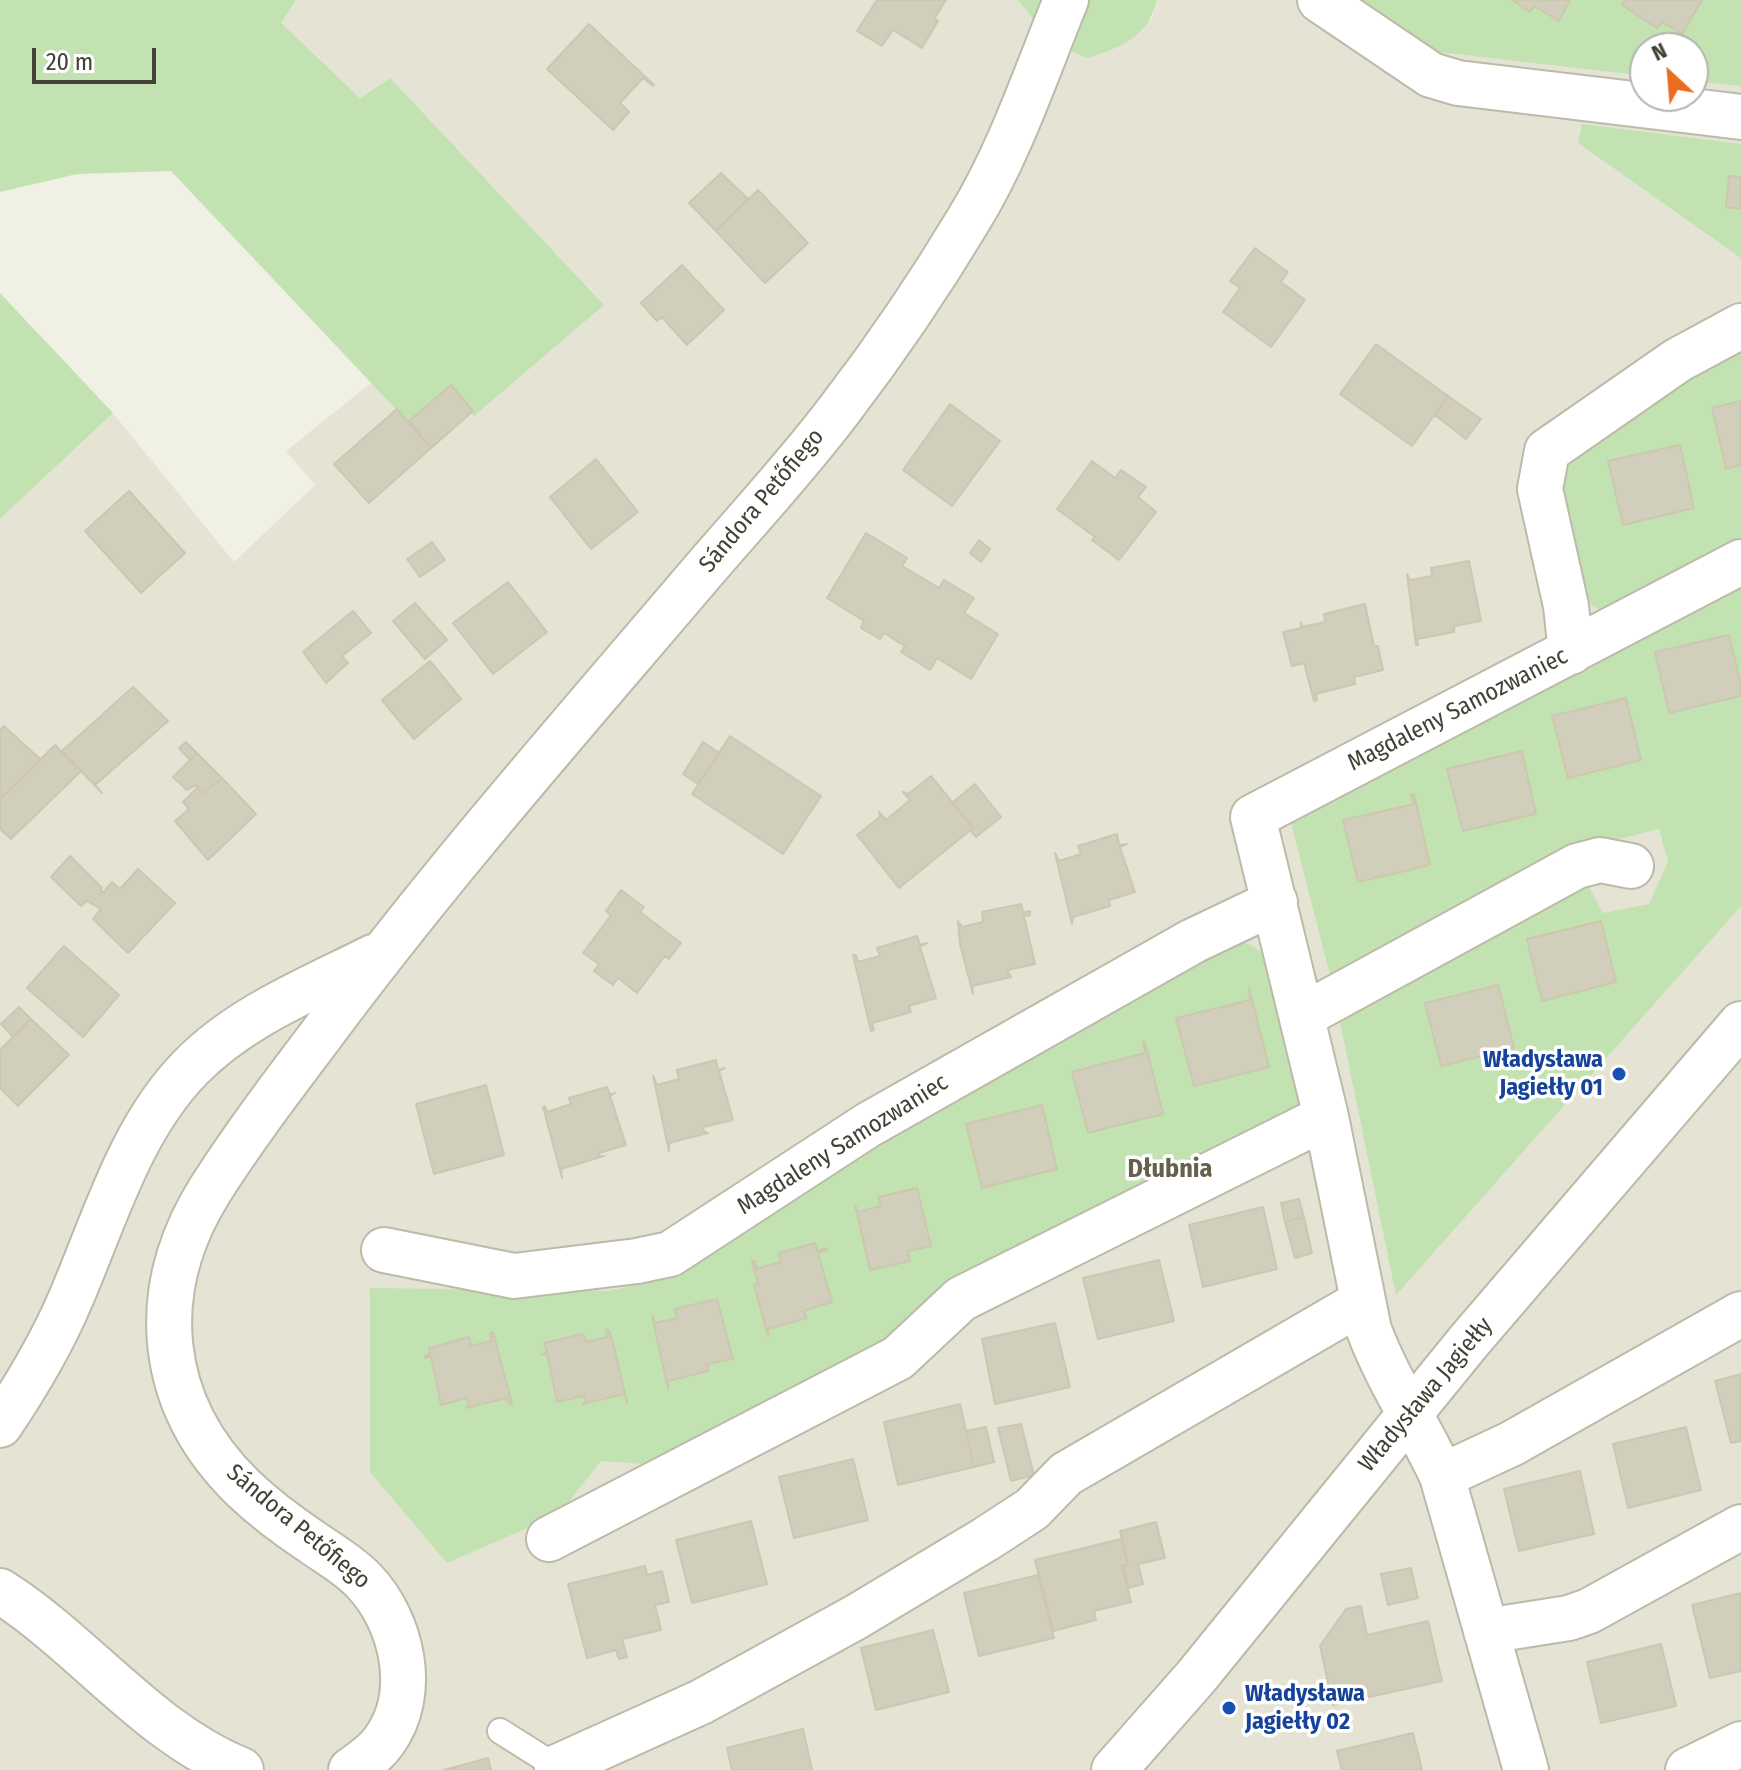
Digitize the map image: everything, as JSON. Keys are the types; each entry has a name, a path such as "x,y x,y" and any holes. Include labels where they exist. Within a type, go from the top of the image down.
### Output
{"street":[{"name":"Sándora Petőfiego","path":"351,1770 384,1741 398,1712 403,1675 397,1631 359,1575 297,1532 243,1488 209,1448 188,1410 174,1368 168,1320 174,1271 190,1224 215,1182 382,953 840,410 971,215 1002,153 1066,0"},
{"path":"1320,0 1431,75 1458,83 1741,117"},
{"path":"1571,652 1566,606 1540,489 1547,451 1678,360 1741,326"},
{"name":"Magdaleny Samozwaniec","path":"1526,1770 1442,1476 1380,1358 1362,1302 1326,1117 1253,817 1741,562"},
{"path":"1302,1016 1577,866 1600,860 1631,866"},
{"name":"Magdaleny Samozwaniec","path":"384,1250 514,1276 670,1254 868,1125 1193,941 1275,902"},
{"name":"Sándora Petőfiego","path":"0,1425 32,1376 57,1327 134,1147 167,1094 193,1065 252,1019 382,953"},
{"name":"Władysława Jagiełły","path":"1114,1770 1196,1677 1411,1412 1741,1024"},
{"path":"549,1539 898,1358 961,1299 1326,1117"},
{"path":"558,1769 701,1702 856,1617 1032,1509 1066,1474 1362,1302"},
{"path":"1442,1476 1511,1444 1741,1314"},
{"path":"1486,1631 1569,1618 1589,1611 1741,1527"},
{"path":"0,1591 34,1612 153,1717 216,1760 241,1770"},
{"path":"1688,1770 1741,1744"}],"lane":[{"path":"500,1731 558,1769"}],"shaded area":[{"path":"296,0 1018,0 1051,42 1152,18 1157,0 1741,0 1741,1770 0,1770 0,519 113,413 234,562 315,485 286,451 372,382 410,423 390,78 360,98 280,23"}],"green space":[{"path":"0,0 296,0 281,23 360,98 390,78 604,305 474,416 448,390 410,424 171,171 77,174 0,192"},
{"path":"1018,0 1157,0 1147,24 1131,40 1087,58 1051,42"},
{"path":"1354,0 1512,0 1530,11 1534,6 1558,21 1570,0 1625,0 1622,5 1657,28 1662,22 1678,32 1629,32 1629,74 1439,52"},
{"path":"1702,0 1741,0 1741,86 1709,83 1709,32 1682,32"},
{"path":"1582,124 1741,144 1741,258 1578,143"},
{"path":"0,293 113,413 0,519"},
{"path":"1741,342 1741,401 1727,469 1741,465 1741,544 1604,612 1588,603 1579,590 1557,466"},
{"path":"1741,578 1741,685 1728,635 1655,652 1670,713 1741,696 1741,906 1396,1295 1339,1017 1584,878 1603,913 1649,904 1668,862 1659,829 1576,850 1349,976 1330,975 1290,819","holes":["1626,698 1641,760 1567,777 1553,716","1522,751 1536,813 1463,830 1448,769","1411,795 1414,795 1430,865 1358,882 1343,820 1414,804","1600,921 1616,982 1542,1000 1527,939","1498,985 1514,1047 1441,1065 1425,1003"]},
{"path":"1240,942 1253,946 1269,963 1302,1097 1298,1107 863,1361 657,1465 601,1461 559,1514 447,1563 370,1472 370,1288 607,1291 656,1281 690,1263 870,1143 1194,960","holes":["1248,989 1269,1067 1194,1086 1176,1019 1250,1000","1143,1042 1163,1113 1088,1133 1072,1073 1145,1053","1041,1106 1057,1169 982,1187 967,1124","917,1188 931,1246 908,1251 910,1261 871,1270 857,1211 881,1206 879,1197","815,1243 817,1251 826,1248 818,1253 832,1302 803,1311 807,1318 768,1329 769,1336 754,1285 758,1284 752,1261 755,1261 757,1269 781,1262 779,1253","717,1299 708,1371 668,1381 668,1389 652,1317 655,1323 677,1318 675,1309","608,1330 627,1402 624,1394 583,1404 584,1396 557,1402 547,1353 541,1354 547,1351 545,1342 583,1334 586,1342 607,1337","490,1333 493,1333 512,1403 509,1404 507,1398 466,1408 469,1405 467,1398 441,1404 431,1356 425,1356 430,1354 429,1347 468,1337 471,1346 492,1341"]}],"building":[{"path":"877,0 946,0 922,48 893,30 882,46 857,31"},
{"path":"1512,0 1570,0 1559,21 1534,6 1530,12"},
{"path":"1625,0 1702,0 1683,32 1662,22 1657,28 1622,5"},
{"path":"589,24 654,85 643,78 620,103 629,112 613,130 547,69"},
{"path":"721,173 748,199 716,231 689,203"},
{"path":"1729,176 1741,177 1741,209 1726,207"},
{"path":"758,190 808,243 765,283 716,231"},
{"path":"1255,248 1288,272 1281,282 1305,300 1271,347 1223,312 1240,288 1230,281"},
{"path":"682,265 724,310 687,345 662,317 657,321 641,303"},
{"path":"1376,344 1448,396 1412,446 1340,394"},
{"path":"451,385 473,411 431,448 409,421"},
{"path":"1448,396 1481,419 1466,439 1435,415"},
{"path":"1741,401 1741,465 1726,469 1712,408"},
{"path":"950,404 1000,441 952,506 903,470"},
{"path":"397,409 431,448 369,503 334,464"},
{"path":"1680,445 1694,508 1623,525 1608,461"},
{"path":"596,459 638,512 591,549 550,497"},
{"path":"1092,461 1115,478 1121,470 1146,487 1138,497 1156,512 1119,560 1092,540 1095,537 1057,509"},
{"path":"129,491 185,553 141,593 85,531"},
{"path":"866,533 907,558 902,566 939,588 944,580 974,598 964,613 998,634 971,679 937,658 930,670 901,652 905,646 884,633 880,639 861,628 864,621 827,598"},
{"path":"979,540 990,549 981,562 970,553"},
{"path":"432,542 445,560 420,577 407,559"},
{"path":"1469,561 1481,621 1454,626 1454,632 1417,639 1416,645 1407,574 1410,580 1432,576 1431,568"},
{"path":"508,582 547,632 493,674 453,623"},
{"path":"415,603 447,640 425,659 393,621"},
{"path":"1365,604 1383,670 1354,677 1355,684 1316,694 1317,700 1314,701 1304,663 1292,666 1283,632 1301,628 1301,622 1302,627 1325,622 1324,614"},
{"path":"353,611 371,633 342,656 348,663 326,683 303,652"},
{"path":"1729,635 1741,696 1669,713 1655,652"},
{"path":"430,661 461,699 414,739 382,700"},
{"path":"133,687 168,721 95,785 102,793 62,751"},
{"path":"1626,698 1641,760 1568,778 1552,716"},
{"path":"4,726 40,759 0,799 0,730"},
{"path":"730,736 821,796 783,854 692,794"},
{"path":"186,742 197,753 190,760 179,748"},
{"path":"703,742 719,753 698,784 683,774"},
{"path":"55,745 81,771 11,839 0,829 0,799"},
{"path":"1522,751 1536,814 1463,831 1447,769"},
{"path":"197,753 222,778 203,793 195,785 187,790 173,777"},
{"path":"931,776 973,828 899,888 857,835 880,817 879,812 886,820 910,800 903,792 908,794"},
{"path":"222,778 256,814 208,860 175,821 189,809 183,802 197,788 203,793"},
{"path":"975,784 1001,817 976,837 971,831 973,828 953,802"},
{"path":"1414,794 1430,865 1358,882 1343,820 1414,804 1411,795"},
{"path":"1117,834 1119,845 1127,844 1120,847 1135,892 1109,900 1110,906 1073,917 1072,924 1055,853 1059,861 1081,854 1078,846"},
{"path":"70,856 102,888 103,893 112,882 120,889 138,869 175,903 128,953 93,919 101,909 87,901 81,906 51,877"},
{"path":"621,890 644,907 640,912 681,943 669,959 665,956 637,993 618,978 613,985 594,971 599,964 583,953 611,915 606,911"},
{"path":"1021,904 1023,912 1030,911 1030,915 1024,916 1035,964 1007,970 1011,977 972,986 973,994 960,944 958,921 962,927 983,922 982,912"},
{"path":"1601,921 1616,982 1542,1001 1527,939"},
{"path":"917,936 920,945 927,943 920,947 936,998 909,1006 911,1012 872,1023 874,1030 871,1031 853,955 856,955 858,962 880,956 877,948"},
{"path":"64,946 119,995 83,1037 27,988"},
{"path":"1498,985 1514,1048 1441,1066 1425,1003"},
{"path":"1249,988 1269,1067 1194,1086 1176,1018 1250,1000"},
{"path":"19,1007 31,1019 13,1037 1,1024"},
{"path":"31,1019 69,1055 18,1106 0,1088 0,1050"},
{"path":"1143,1042 1163,1114 1088,1133 1072,1072 1145,1053"},
{"path":"716,1060 718,1070 725,1068 719,1071 733,1120 703,1127 704,1132 708,1133 669,1143 669,1151 653,1076 657,1085 679,1079 677,1070"},
{"path":"486,1085 504,1155 434,1174 416,1104"},
{"path":"607,1087 610,1095 615,1093 610,1096 626,1145 599,1153 600,1157 604,1156 561,1169 562,1178 543,1107 547,1112 571,1104 569,1098"},
{"path":"1042,1105 1057,1169 982,1188 966,1124"},
{"path":"917,1188 931,1246 908,1251 910,1261 870,1270 855,1205 858,1212 881,1206 878,1197"},
{"path":"1299,1199 1304,1217 1285,1222 1281,1203"},
{"path":"1263,1207 1277,1269 1203,1287 1189,1225"},
{"path":"1304,1217 1312,1253 1295,1258 1285,1222"},
{"path":"815,1243 817,1251 827,1250 818,1253 832,1302 803,1311 807,1318 768,1329 768,1336 754,1285 758,1284 752,1261 755,1261 757,1269 781,1262 779,1253"},
{"path":"1159,1260 1174,1321 1098,1339 1083,1278"},
{"path":"717,1299 733,1359 707,1364 708,1371 668,1381 668,1389 652,1316 655,1323 677,1318 675,1309"},
{"path":"1055,1323 1070,1387 995,1404 982,1339"},
{"path":"606,1330 609,1330 627,1402 624,1394 583,1404 584,1396 557,1402 547,1353 541,1355 547,1351 544,1343 583,1334 586,1342 607,1337"},
{"path":"493,1332 512,1404 507,1398 466,1408 469,1405 467,1398 441,1405 431,1356 425,1358 430,1354 429,1348 469,1337 471,1346 492,1341 490,1333"},
{"path":"1741,1374 1741,1441 1731,1443 1715,1381"},
{"path":"960,1404 974,1467 898,1485 884,1422"},
{"path":"1021,1424 1034,1475 1011,1481 998,1428"},
{"path":"986,1427 994,1462 974,1467 966,1431"},
{"path":"1686,1427 1701,1490 1628,1508 1613,1444"},
{"path":"853,1459 868,1520 794,1538 779,1477"},
{"path":"1580,1471 1594,1534 1519,1551 1504,1489"},
{"path":"751,1521 767,1584 692,1603 676,1540"},
{"path":"1156,1522 1165,1558 1138,1564 1143,1584 1128,1588 1123,1566 1128,1565 1120,1531"},
{"path":"1121,1539 1128,1565 1122,1566 1131,1602 1094,1611 1096,1620 1053,1631 1035,1560"},
{"path":"645,1566 647,1575 662,1571 669,1602 655,1605 661,1630 622,1639 627,1657 619,1659 616,1650 587,1658 568,1584"},
{"path":"1411,1568 1418,1598 1388,1605 1381,1574"},
{"path":"1038,1575 1054,1638 979,1656 964,1593"},
{"path":"1741,1593 1741,1671 1710,1678 1692,1605"},
{"path":"1361,1606 1367,1635 1428,1621 1442,1681 1333,1705 1320,1646 1346,1609"},
{"path":"933,1630 949,1692 876,1710 861,1648"},
{"path":"1661,1644 1676,1706 1601,1723 1587,1662"},
{"path":"803,1729 812,1770 732,1770 727,1748"},
{"path":"1413,1733 1422,1770 1342,1770 1337,1751"},
{"path":"488,1758 491,1770 444,1770"}],"place":[{"name":"Władysława Jagiełły 01","path":"1619,1074"},
{"name":"Władysława Jagiełły 02","path":"1229,1708"}],"district":[{"name":"Dłubnia","path":"1170,1170"}]}
